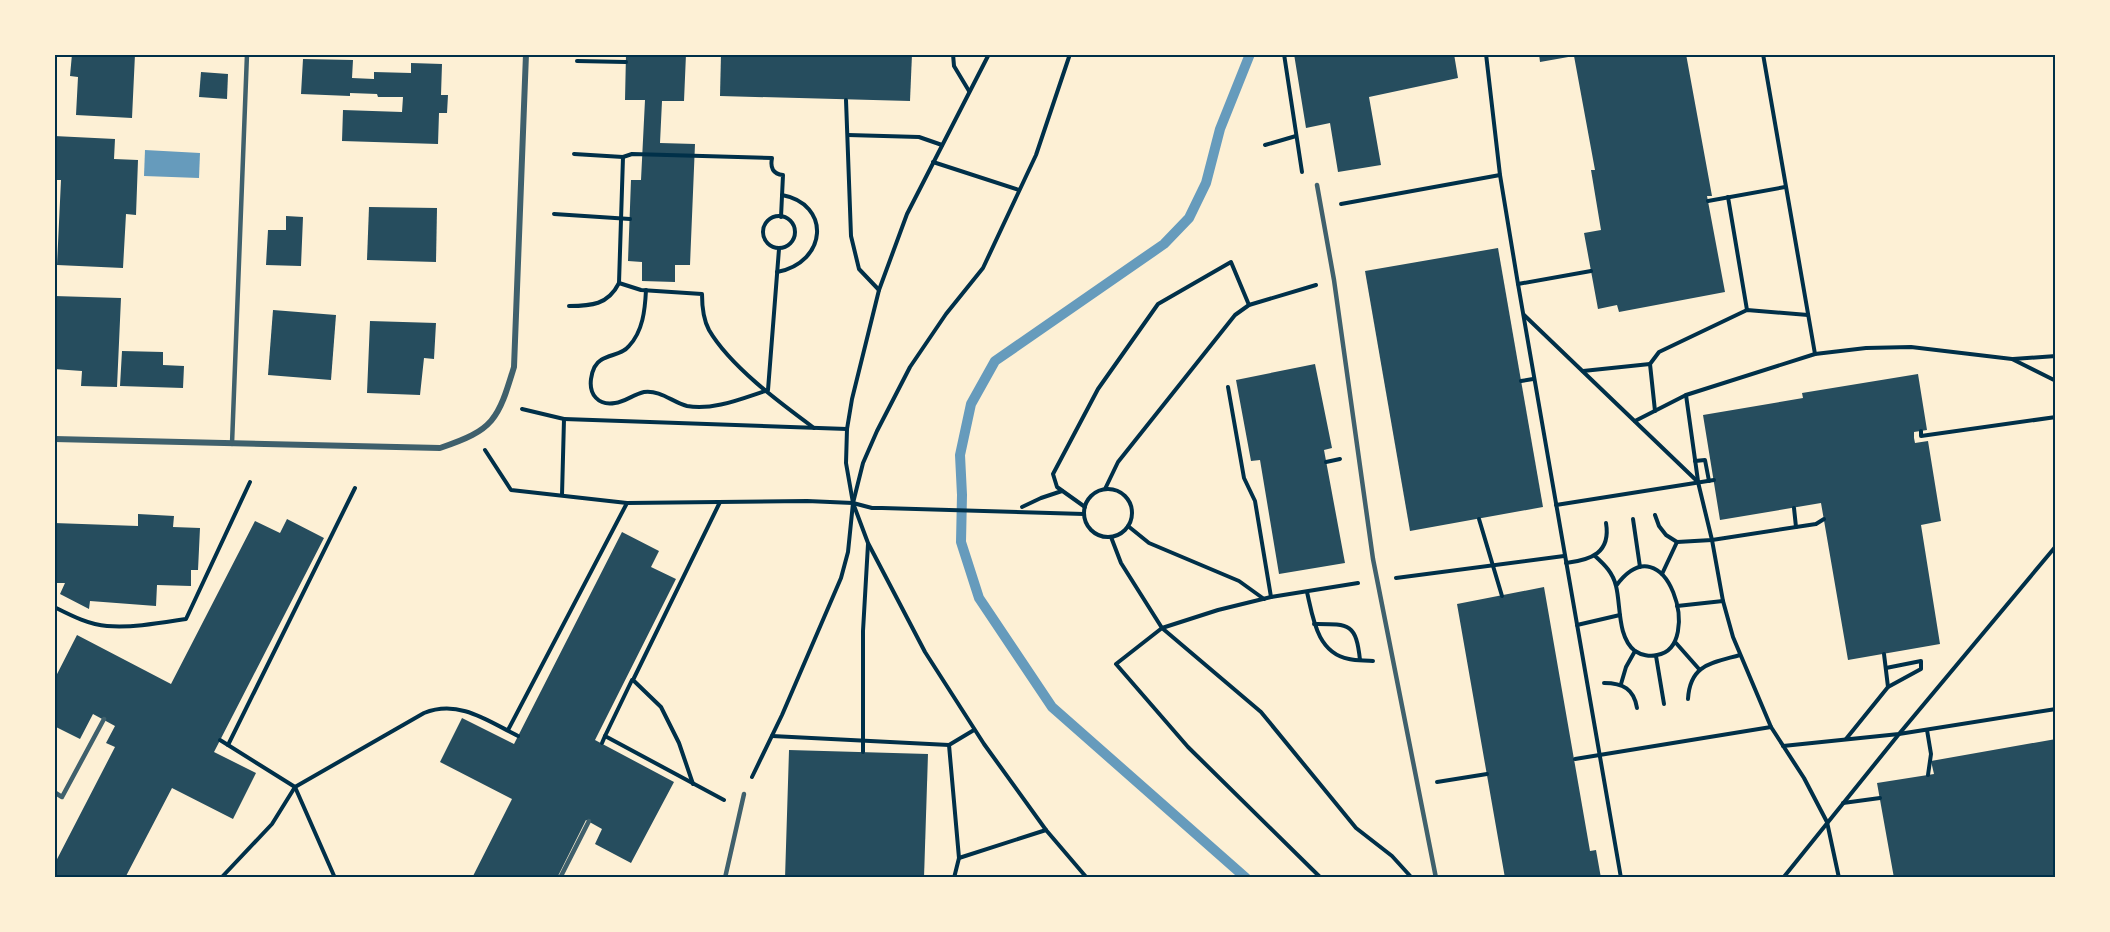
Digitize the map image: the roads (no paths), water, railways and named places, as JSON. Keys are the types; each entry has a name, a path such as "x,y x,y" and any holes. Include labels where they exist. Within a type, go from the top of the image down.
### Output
{"street":[{"path":"54,439 440,448 466,439 491,422 503,404 514,367 526,54"}],"lane":[{"path":"232,444 247,54"},
{"path":"1317,185 1334,280 1357,457 1377,580 1436,878"},
{"path":"54,792 62,797 104,719"},
{"path":"725,878 744,794"},
{"path":"560,878 589,821"}],"water":[{"path":"145,150 200,153 199,178 144,176"}],"waterway":[{"path":"1246,878 1052,707 979,598 961,542 960,455 971,404 995,361 1164,244 1189,218 1206,183 1220,129 1250,54"}]}
